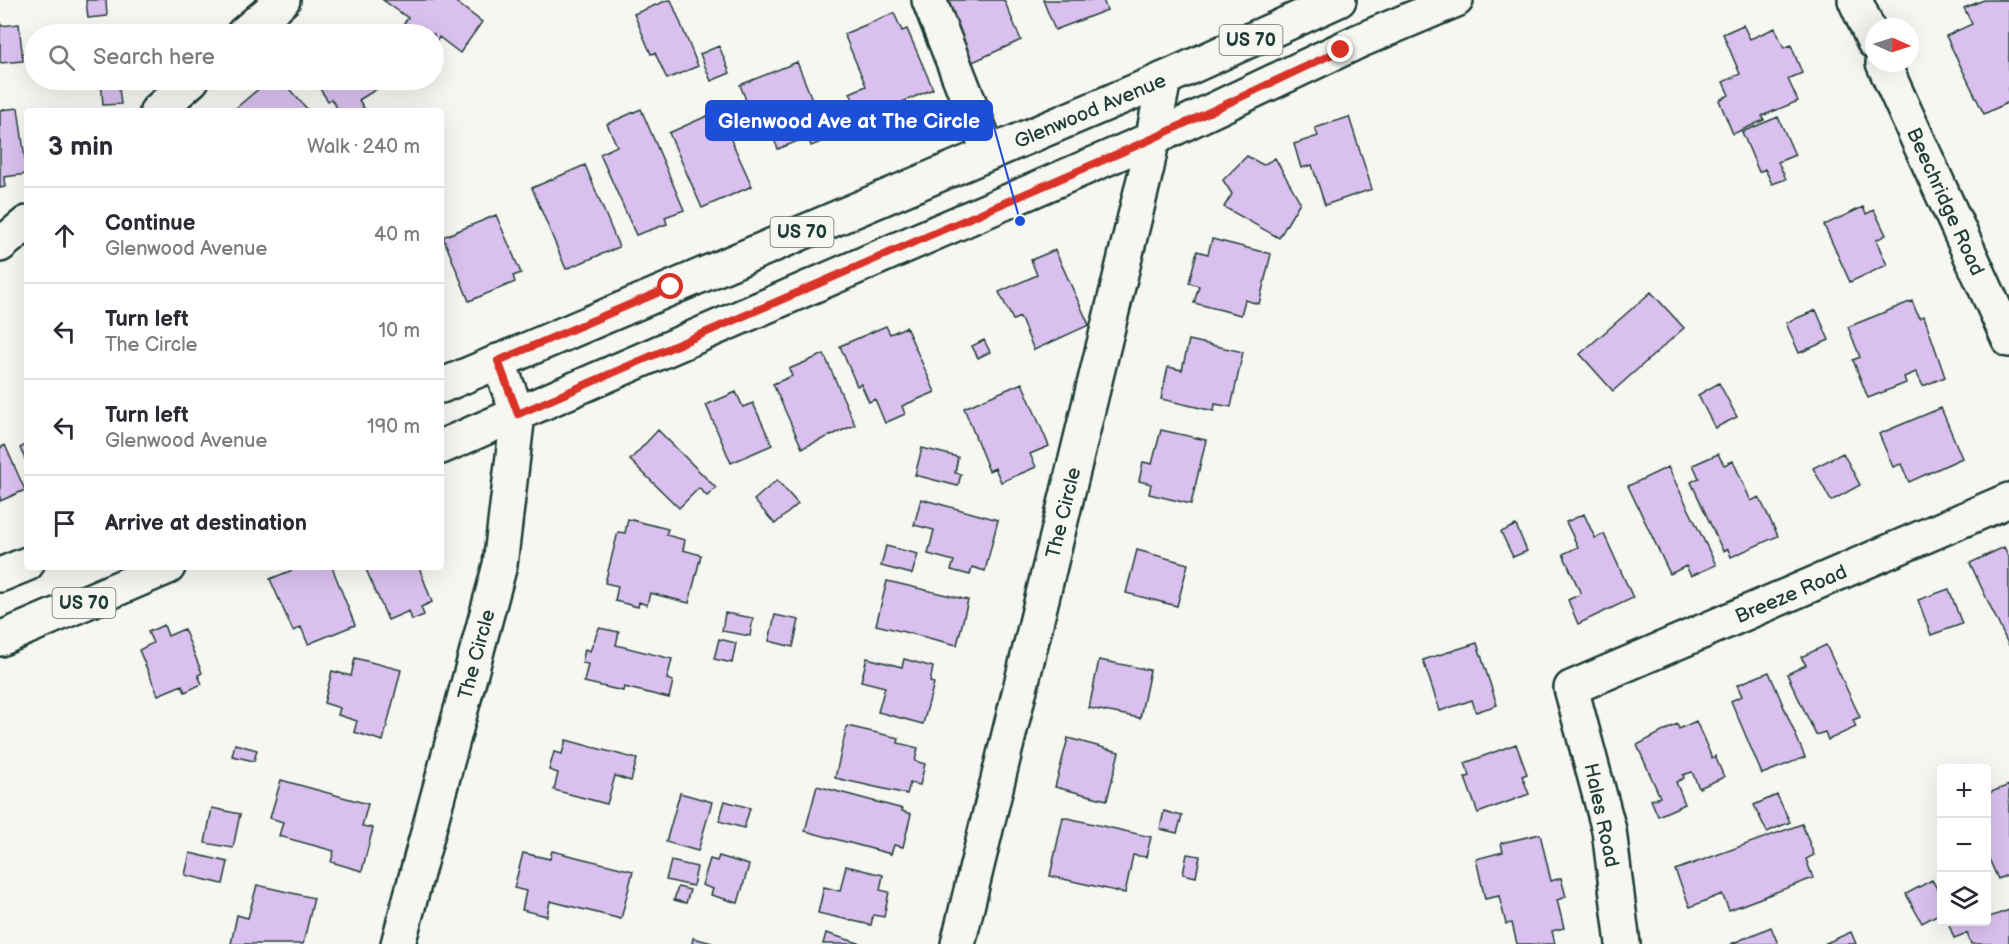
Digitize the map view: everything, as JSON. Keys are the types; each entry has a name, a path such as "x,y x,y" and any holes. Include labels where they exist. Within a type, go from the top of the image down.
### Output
{"street":[{"path":"255,24 283,0"},
{"path":"929,0 988,153"},
{"name":"Glenwood Avenue","path":"444,385 1164,79 1339,0"},
{"name":"US 70","path":"444,446 1154,138 1359,41 1456,0"},
{"path":"1855,0 1865,22"},
{"name":"Beechridge Road","path":"1887,72 2009,340"},
{"name":"The Circle","path":"958,944 1154,138 1164,79"},
{"path":"160,108 181,90"},
{"path":"0,245 24,225"},
{"name":"The Circle","path":"398,944 500,565 518,414 498,361"},
{"name":"Breeze Road","path":"1571,688 2009,500"},
{"path":"0,575 24,565"},
{"name":"US 70","path":"0,639 161,570"},
{"name":"Hales Road","path":"1571,688 1609,830 1623,944"}],"building":[{"path":"86,0 106,0 107,16 88,18"},
{"path":"383,0 453,0 482,22 460,53 444,41 444,24 404,24 408,18"},
{"path":"671,0 698,66 667,79 655,53 651,54 634,14"},
{"path":"950,0 1004,0 1021,40 966,65 940,4"},
{"path":"1043,0 1103,0 1107,10 1055,30"},
{"path":"1984,0 2009,0 2009,102 1984,114 1946,36 1972,24 1964,8"},
{"path":"894,13 902,31 907,29 933,89 862,119 850,93 866,86 844,34"},
{"path":"0,20 1,26 19,24 23,61 0,63"},
{"path":"1743,25 1750,39 1775,28 1784,48 1791,45 1802,73 1788,79 1798,101 1762,116 1764,120 1733,134 1719,100 1729,95 1723,82 1740,74 1723,34"},
{"path":"719,46 730,73 711,81 700,54"},
{"path":"797,62 828,139 811,146 808,137 778,149 762,110 752,115 740,85"},
{"path":"102,90 119,90 121,104 103,105"},
{"path":"257,90 290,90 306,108 236,108"},
{"path":"321,90 375,90 359,100 364,108 337,108 331,99 328,101"},
{"path":"18,108 24,152 24,174 4,177 5,187 0,188 0,110"},
{"path":"641,109 684,210 665,217 667,224 636,235 600,154 617,146 607,124"},
{"path":"718,111 752,186 702,208 669,133"},
{"path":"1349,117 1372,189 1325,205 1312,165 1301,168 1294,144 1318,136 1315,128"},
{"path":"1778,117 1795,155 1778,162 1786,179 1772,184 1765,169 1759,172 1742,132"},
{"path":"1247,156 1263,165 1275,158 1300,202 1279,238 1224,207 1232,194 1223,180"},
{"path":"585,165 619,247 566,269 532,188"},
{"path":"1863,207 1866,214 1874,210 1886,235 1876,240 1887,265 1850,282 1824,225"},
{"path":"496,215 521,273 513,276 515,282 469,301 444,237"},
{"path":"1212,239 1271,254 1259,304 1245,300 1241,315 1194,303 1199,286 1189,283 1197,251 1208,254"},
{"path":"1055,250 1089,325 1034,350 1020,317 1013,320 999,292 1037,275 1031,260"},
{"path":"1651,292 1684,328 1613,391 1580,354"},
{"path":"1912,301 1919,318 1924,316 1945,377 1923,386 1916,372 1904,377 1906,383 1868,398 1853,360 1860,357 1848,327"},
{"path":"1816,310 1829,340 1799,353 1786,323"},
{"path":"886,326 890,334 906,327 935,392 902,406 905,414 885,423 875,399 869,402 861,384 857,386 840,346"},
{"path":"984,340 990,352 978,358 972,346"},
{"path":"1189,340 1243,352 1231,407 1215,404 1214,411 1161,399 1168,367 1182,370"},
{"path":"824,354 855,425 802,448 773,384 792,376 789,369"},
{"path":"1022,383 1049,446 1030,454 1036,467 1001,482 995,468 989,471 964,408"},
{"path":"1719,383 1737,417 1715,428 1698,395"},
{"path":"736,392 743,407 753,403 772,445 731,463 706,405"},
{"path":"1941,408 1962,458 1909,482 1901,464 1893,467 1879,434"},
{"path":"658,430 716,488 707,496 699,488 679,508 630,460"},
{"path":"1161,430 1206,440 1191,504 1149,494 1151,484 1139,481 1143,462 1152,464"},
{"path":"5,445 24,490 0,501 0,448"},
{"path":"922,448 958,457 955,473 961,474 958,486 915,475"},
{"path":"1843,453 1860,485 1831,501 1813,468"},
{"path":"1718,454 1724,465 1733,461 1751,501 1759,497 1778,536 1731,557 1728,549 1723,551 1691,482 1699,478 1693,465"},
{"path":"1668,467 1716,565 1691,576 1686,566 1670,574 1628,486"},
{"path":"777,480 798,504 775,524 754,500"},
{"path":"921,499 998,520 985,571 972,567 970,575 951,570 954,561 928,554 934,530 914,525"},
{"path":"1584,514 1595,538 1604,534 1633,598 1578,624 1568,600 1581,594 1563,554 1578,547 1566,522"},
{"path":"628,519 668,529 666,535 685,540 683,550 701,555 689,603 650,593 647,605 639,602 638,607 615,601 618,586 605,583 618,532 625,533"},
{"path":"1516,525 1527,551 1513,557 1501,532"},
{"path":"886,546 918,554 912,574 881,566"},
{"path":"2004,547 2009,557 2009,646 1970,563"},
{"path":"1137,550 1188,564 1177,606 1126,593"},
{"path":"292,570 333,570 355,625 308,644 301,627 293,631 270,579"},
{"path":"366,570 420,570 432,602 421,607 424,615 412,620 409,611 388,620"},
{"path":"887,581 968,600 957,645 876,625"},
{"path":"1949,589 1962,624 1931,635 1918,600"},
{"path":"725,613 753,618 750,636 722,631"},
{"path":"775,615 799,620 793,647 769,641"},
{"path":"164,625 168,636 184,629 202,673 198,675 202,684 185,692 182,685 158,695 139,650 153,643 148,632"},
{"path":"599,628 619,632 616,645 672,659 667,679 673,681 669,698 624,687 623,691 584,682 588,664 582,663 585,649 590,651"},
{"path":"719,639 736,643 732,663 714,659"},
{"path":"1477,643 1497,705 1476,712 1472,700 1440,711 1423,660"},
{"path":"1826,645 1860,717 1853,720 1856,727 1828,740 1825,732 1816,735 1787,674 1806,665 1801,657"},
{"path":"355,658 401,670 383,741 354,732 357,721 338,715 340,708 324,703 332,671 351,676"},
{"path":"867,658 902,667 904,659 933,667 930,682 934,683 923,724 878,712 885,687 861,681"},
{"path":"1099,660 1150,670 1140,718 1089,708"},
{"path":"1769,672 1805,757 1762,774 1731,701 1742,696 1737,685"},
{"path":"1696,721 1712,758 1715,756 1724,777 1699,788 1692,772 1683,775 1684,778 1676,782 1685,804 1658,816 1651,800 1660,797 1637,745 1677,724 1679,729"},
{"path":"847,726 899,738 898,743 918,748 915,761 925,764 920,785 910,783 907,794 835,778"},
{"path":"1068,738 1119,752 1107,800 1055,787"},
{"path":"566,740 637,759 631,781 615,776 607,804 554,790 558,773 549,770 554,752 562,754"},
{"path":"235,744 257,750 254,761 232,756"},
{"path":"1516,744 1527,774 1522,776 1529,794 1478,813 1465,778 1470,776 1465,763"},
{"path":"281,780 368,804 362,826 373,828 362,871 331,862 334,851 279,836 283,822 270,818"},
{"path":"2009,785 2009,874 1998,879 1991,863 1991,792"},
{"path":"817,786 903,809 902,811 911,814 903,847 894,845 891,854 805,831"},
{"path":"680,793 712,802 698,851 666,842"},
{"path":"1777,795 1790,822 1767,832 1754,805"},
{"path":"725,801 750,808 744,828 719,821"},
{"path":"212,808 240,814 233,848 205,843"},
{"path":"1164,811 1182,816 1177,833 1160,829"},
{"path":"1063,817 1151,837 1146,857 1133,855 1125,893 1050,876"},
{"path":"1802,824 1814,855 1806,859 1813,878 1729,910 1722,894 1690,907 1675,870"},
{"path":"1540,834 1551,881 1561,878 1566,897 1557,900 1564,928 1552,931 1555,944 1517,944 1512,923 1506,924 1499,896 1485,899 1476,859 1503,852 1501,843"},
{"path":"552,851 633,871 621,919 550,901 547,916 522,910 526,891 514,888 523,853 550,859"},
{"path":"190,853 228,862 223,884 185,875"},
{"path":"1187,854 1200,856 1196,877 1183,874"},
{"path":"719,856 749,865 738,903 711,895 713,889 702,885 710,859 717,861"},
{"path":"671,861 697,867 693,886 666,880"},
{"path":"846,866 883,875 880,890 889,892 884,917 873,915 871,925 818,913 824,887 840,891"},
{"path":"1932,880 1937,888 1937,915 1922,923 1906,894"},
{"path":"257,885 314,898 303,944 231,944 237,915 248,918"},
{"path":"678,887 690,890 686,903 674,900"},
{"path":"2009,910 2009,944 1971,944 1967,933 1954,938 1950,926 1991,926 1991,917"},
{"path":"1771,927 1778,944 1731,944"},
{"path":"1851,932 1856,944 1824,944"},
{"path":"826,933 862,944 823,944"},
{"path":"693,938 716,944 692,944"}],"place":[{"name":"Glenwood Ave at The Circle","path":"1020,221"}],"route":[{"path":"671,287 498,361 518,414 1154,138 1341,50"}]}
